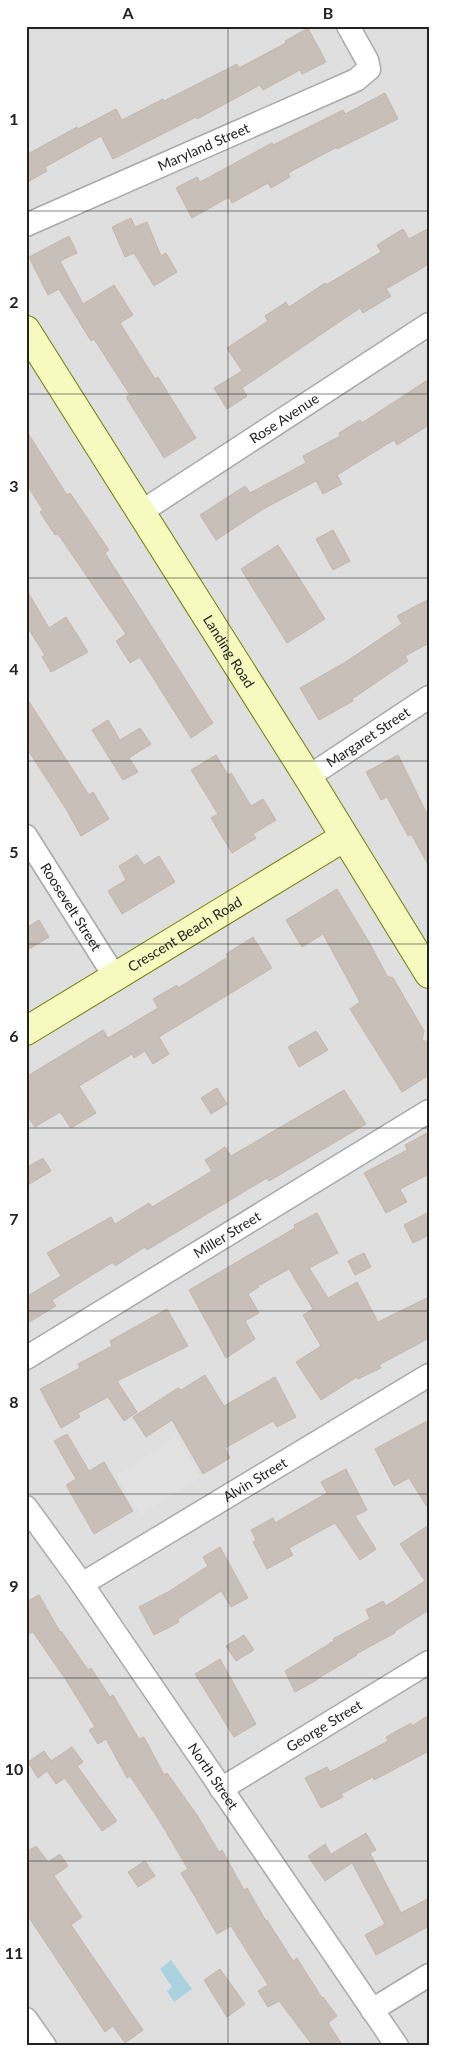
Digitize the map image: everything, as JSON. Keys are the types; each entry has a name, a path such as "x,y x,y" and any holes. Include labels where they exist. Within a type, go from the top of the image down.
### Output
{"street":[{"name":"Maryland Street","path":"26,225 356,80 369,69 367,60 348,26"},
{"name":"Rose Avenue","path":"141,512 429,324"},
{"name":"Landing Road","path":"26,330 308,777 429,974"},
{"name":"Margaret Street","path":"308,777 429,697"},
{"name":"Roosevelt Street","path":"26,836 114,977"},
{"name":"Crescent Beach Road","path":"26,1031 344,838"},
{"name":"Miller Street","path":"26,1358 429,1112"},
{"name":"Alvin Street","path":"82,1584 429,1375"},
{"name":"North Street","path":"26,1508 82,1584 397,2046"},
{"name":"George Street","path":"221,1789 429,1662"},
{"path":"372,2010 429,1975"},
{"path":"26,2019 45,2046"}],"shaded area":[{"path":"26,26 429,26 429,2046 26,2046"},
{"path":"176,1437 201,1477 141,1515 116,1475"}],"water":[{"path":"171,1960 192,1989 174,2002 167,1991 172,1987 160,1969"}],"building":[{"path":"308,28 326,62 302,74 300,70 263,90 260,85 197,119 196,117 113,159 101,136 45,167 47,171 26,183 26,155 77,127 78,129 116,109 122,120 237,64 239,68 286,43 285,41"},
{"path":"385,93 398,119 337,149 337,147 288,173 290,177 271,188 268,183 232,203 229,197 192,218 176,188 197,177 200,182 272,143 273,145 343,110 345,114"},
{"path":"131,218 135,227 147,222 161,256 166,253 177,272 154,286 134,253 125,257 112,227"},
{"path":"429,228 429,264 386,289 391,296 363,313 360,308 242,388 247,396 227,409 214,388 242,371 227,348 268,321 265,316 286,302 289,307 325,283 326,285 381,252 377,245 403,229 409,239"},
{"path":"69,236 77,253 60,261 83,304 114,285 133,315 120,323 155,379 158,377 196,438 164,458 126,397 130,395 94,339 91,341 59,289 48,295 29,257"},
{"path":"429,379 429,425 397,445 394,440 337,475 342,484 323,494 316,481 265,508 216,540 200,515 245,486 250,493 306,463 303,456 340,436 339,433 360,420 362,423"},
{"path":"26,430 67,495 70,493 109,550 105,553 213,723 191,738 140,657 130,663 116,641 126,634 58,534 55,535 40,512 43,510 26,484"},
{"path":"333,530 350,561 333,570 316,539"},
{"path":"278,545 325,619 287,643 241,569"},
{"path":"26,589 49,628 66,617 88,652 51,672 42,657 45,655 26,625"},
{"path":"429,599 429,643 405,656 408,661 352,699 353,701 319,720 300,688 344,663 402,624 397,616"},
{"path":"26,697 89,795 93,792 109,819 81,836 26,747"},
{"path":"108,720 120,740 140,728 151,744 129,758 138,772 123,780 92,730"},
{"path":"216,755 228,775 231,773 251,806 263,799 276,820 253,834 256,838 232,853 211,818 218,814 191,770"},
{"path":"398,755 429,818 429,866 411,834 408,836 387,797 381,800 366,772"},
{"path":"137,855 144,865 159,856 175,882 122,914 108,891 126,880 119,866"},
{"path":"337,889 387,976 393,978 424,1031 422,1040 429,1042 429,1075 402,1092 350,1009 360,1002 323,934 302,947 286,920"},
{"path":"39,920 49,937 26,951 26,928"},
{"path":"253,937 272,968 159,1037 169,1054 153,1064 145,1051 134,1058 132,1054 79,1086 96,1113 71,1128 60,1112 35,1127 26,1114 26,1077 103,1030 108,1038 158,1008 153,999 177,985 178,988 228,957 226,954"},
{"path":"316,1031 328,1050 299,1067 288,1047"},
{"path":"217,1088 227,1104 211,1114 201,1098"},
{"path":"344,1090 366,1124 269,1181 267,1178 147,1250 145,1247 115,1266 113,1262 52,1300 56,1306 26,1324 26,1297 61,1276 47,1253 111,1217 115,1224 149,1203 152,1207 212,1171 205,1160 225,1147 231,1156"},
{"path":"429,1132 429,1174 400,1189 407,1202 386,1213 364,1173 407,1150 405,1145"},
{"path":"43,1158 51,1171 26,1186 26,1168"},
{"path":"429,1212 429,1235 413,1243 404,1225"},
{"path":"317,1213 338,1253 309,1268 328,1298 357,1282 378,1322 429,1297 429,1338 379,1365 381,1368 358,1379 357,1377 321,1400 296,1362 321,1346 303,1315 313,1309 289,1269 258,1286 248,1294 259,1313 245,1321 255,1339 226,1358 189,1290 295,1228 294,1225"},
{"path":"364,1253 371,1267 355,1275 348,1261"},
{"path":"167,1309 188,1346 117,1381 137,1412 124,1421 108,1397 78,1413 80,1417 61,1428 40,1389 80,1368 78,1364 112,1346 110,1341"},
{"path":"205,1375 224,1406 275,1377 296,1417 277,1427 273,1421 225,1448 230,1458 203,1474 172,1420 146,1437 133,1417 178,1388 181,1390"},
{"path":"429,1420 429,1510 409,1478 394,1486 375,1449"},
{"path":"67,1434 89,1471 104,1462 133,1511 94,1534 66,1485 76,1479 54,1441"},
{"path":"346,1469 367,1510 355,1516 376,1549 360,1560 335,1523 289,1548 293,1555 267,1569 253,1542 256,1540 251,1530 273,1518 275,1523 327,1493 321,1482"},
{"path":"429,1525 429,1610 395,1631 395,1633 356,1654 295,1692 285,1671 334,1641 333,1639 370,1619 366,1610 383,1601 386,1606 425,1581 400,1544"},
{"path":"220,1547 248,1598 231,1607 221,1591 178,1619 179,1622 154,1635 139,1607 168,1592 208,1566 203,1557"},
{"path":"39,1595 60,1632 88,1670 91,1668 110,1697 113,1695 139,1739 144,1737 164,1775 167,1773 197,1815 219,1852 222,1850 244,1890 247,1888 266,1921 293,1961 297,1958 322,1998 337,2016 328,2023 343,2046 313,2046 279,2001 268,2007 258,1991 268,1985 231,1926 217,1934 181,1873 188,1869 159,1820 130,1776 127,1778 106,1739 98,1744 89,1730 95,1727 33,1632 26,1635 26,1602"},
{"path":"244,1635 254,1650 236,1661 226,1646"},
{"path":"220,1659 256,1724 234,1737 195,1674"},
{"path":"429,1715 429,1751 374,1780 373,1777 341,1794 343,1797 321,1808 305,1778 327,1767 330,1772 388,1741 386,1737 411,1723 412,1726"},
{"path":"72,1747 83,1762 77,1766 117,1821 102,1831 65,1778 56,1784 47,1771 38,1778 28,1762 44,1751 51,1761"},
{"path":"366,1833 376,1850 370,1853 401,1913 429,1898 429,1926 376,1955 365,1935 385,1924 352,1863 325,1881 308,1856 325,1844 331,1854"},
{"path":"36,1846 48,1862 60,1854 68,1866 54,1876 82,1917 71,1925 143,2030 125,2043 113,2026 105,2032 26,1913 26,1852"},
{"path":"145,1861 155,1876 138,1887 128,1872"},
{"path":"220,1969 245,2004 227,2017 204,1980"}]}
